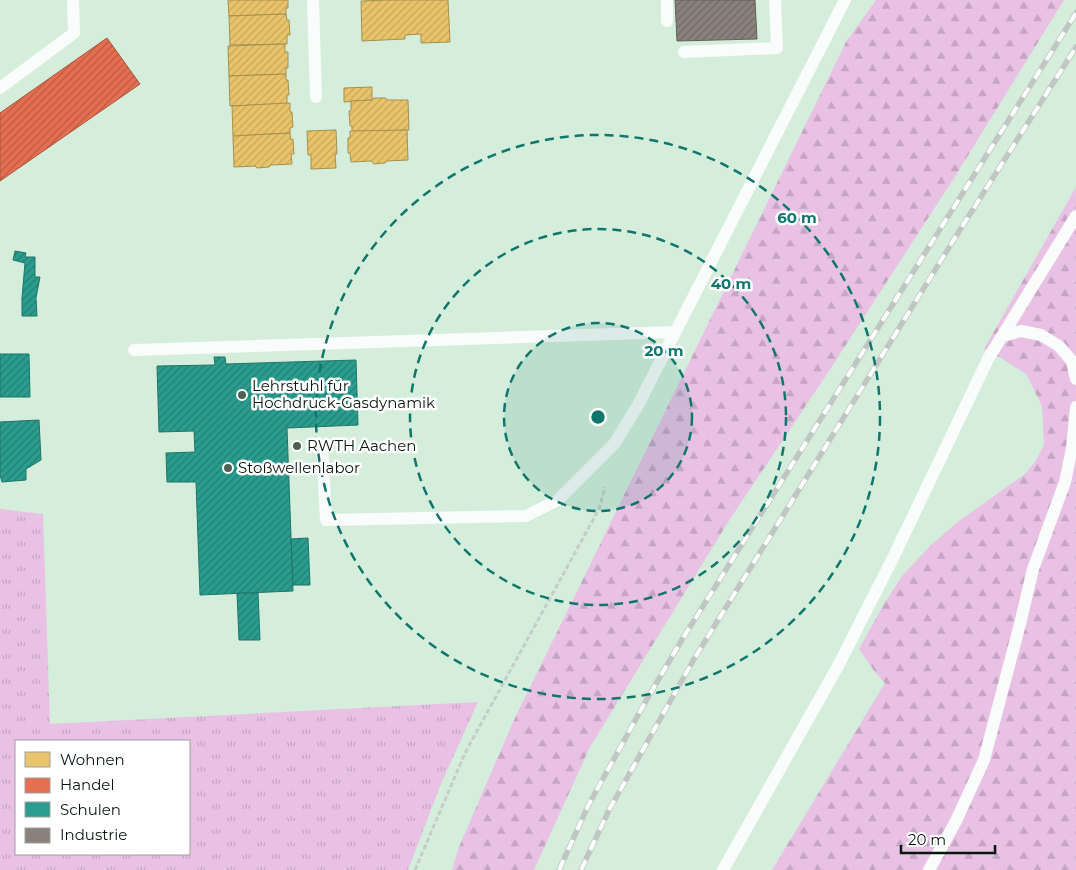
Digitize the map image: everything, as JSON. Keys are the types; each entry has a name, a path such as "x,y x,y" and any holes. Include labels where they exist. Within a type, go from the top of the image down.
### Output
{"lane":[{"path":"0,88 74,33 73,0"},
{"path":"313,0 316,98"},
{"path":"667,0 667,21"},
{"path":"684,52 777,48 775,0"},
{"path":"322,446 326,520 526,516 558,500 614,444 637,407 845,0"},
{"path":"723,870 838,666 893,558 988,359 1076,216"},
{"path":"1003,336 1021,331 1041,335 1059,346 1072,361 1076,379"},
{"path":"134,350 675,332"},
{"path":"929,870 956,821 984,760 1033,569 1065,482 1072,448 1076,407"}],"path":[{"path":"415,870 464,753 595,517 606,481"}],"green space":[{"path":"876,0 1064,0 954,178 730,519 590,747 534,870 452,870 459,847 513,722 846,42"},
{"path":"1076,187 1076,870 772,870 885,683 859,649 884,604 902,576 931,545 959,521 1025,474 1035,462 1044,445 1042,406 1026,374 984,349"},
{"path":"0,509 43,514 50,724 478,702 441,784 408,870 0,870"}],"building: Wohnen":[{"path":"228,0 288,0 288,8 286,8 286,14 229,16"},
{"path":"448,0 450,42 421,43 421,34 405,35 405,39 362,41 361,1"},
{"path":"286,14 287,20 289,20 290,35 287,35 287,44 230,45 229,16"},
{"path":"285,44 285,52 288,52 286,74 229,76 228,46"},
{"path":"286,74 289,95 287,95 287,104 230,106 229,76"},
{"path":"372,87 372,100 344,102 344,88"},
{"path":"374,98 408,100 409,130 352,132 349,111 351,111 351,101 372,100"},
{"path":"290,103 293,127 290,128 290,133 233,136 232,106"},
{"path":"336,130 336,168 311,169 311,155 308,155 307,131"},
{"path":"407,130 408,160 374,164 371,161 351,162 350,153 348,153 350,131"},
{"path":"290,133 291,140 293,139 294,154 291,154 292,164 257,168 255,166 234,167 233,136"}],"building: Handel":[{"path":"107,38 140,84 0,181 0,113"}],"building: Schulen":[{"path":"15,251 26,253 25,257 35,257 35,277 40,277 36,298 37,316 22,316 25,263 13,260"},
{"path":"0,354 29,354 30,397 0,397"},
{"name":"Stoßwellenlabor","path":"214,357 225,357 226,364 356,360 358,425 287,428 293,591 200,595 196,482 167,482 166,453 195,452 194,431 159,432 157,366 215,365"},
{"path":"39,420 41,460 26,469 26,480 2,482 0,475 0,422"},
{"path":"308,538 310,585 293,585 291,539"},
{"path":"237,593 258,593 260,640 239,640"}],"building: Industrie":[{"path":"675,0 755,0 757,39 677,41"}],"railway":[{"path":"559,870 589,804 683,638 1076,13"},
{"path":"581,870 609,810 694,659 958,233 1076,47"}],"place":[{"name":"Lehrstuhl für Hochdruck-Gasdynamik","path":"242,395"},
{"name":"RWTH Aachen","path":"297,446"},
{"name":"Stoßwellenlabor","path":"228,468"}]}
